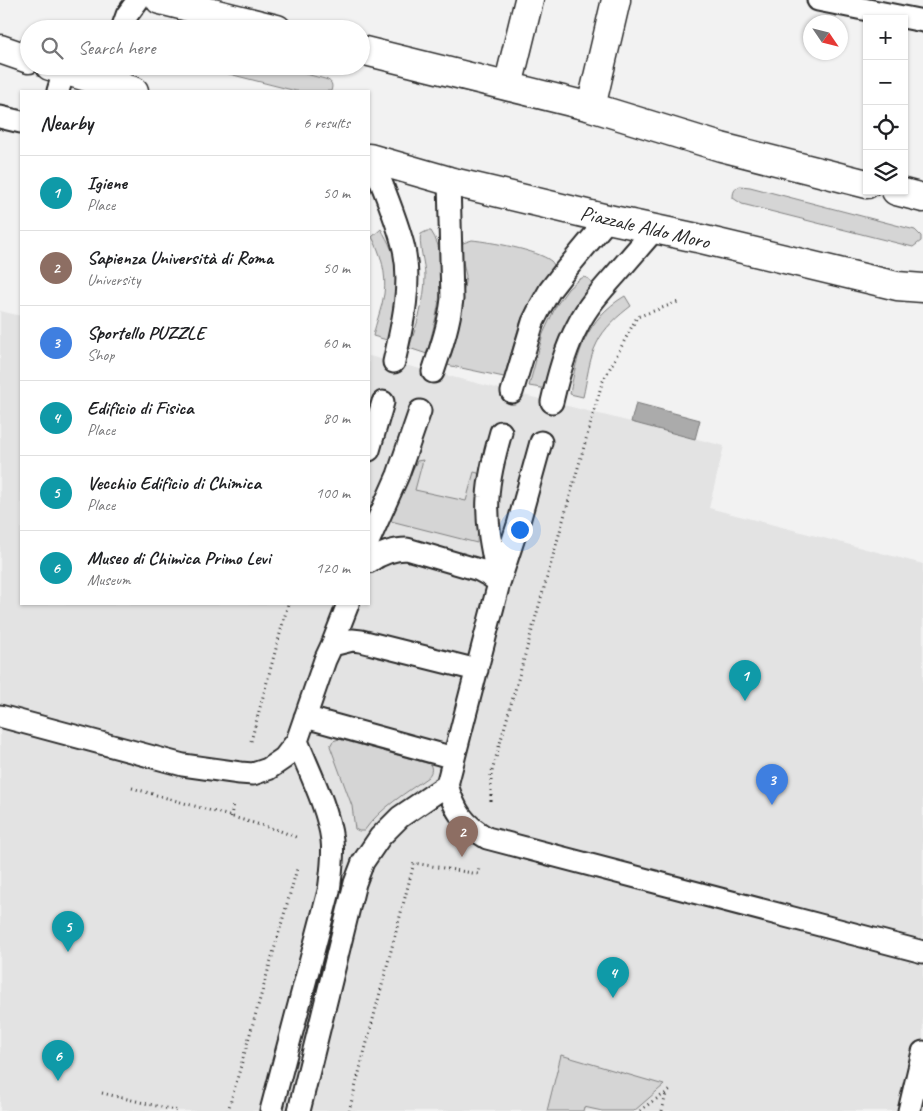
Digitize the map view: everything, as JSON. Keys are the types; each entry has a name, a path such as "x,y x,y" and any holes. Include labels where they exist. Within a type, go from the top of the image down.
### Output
{"street":[{"path":"160,0 241,20"},
{"path":"508,86 528,0"},
{"path":"591,107 616,0"},
{"path":"0,49 20,56"},
{"path":"370,52 591,107 721,147 863,183"},
{"path":"58,76 124,82"},
{"name":"Piazzale Aldo Moro","path":"370,159 450,181 608,219 897,286 923,288"},
{"path":"908,194 923,198"}],"lane":[{"path":"126,20 138,0"},
{"path":"818,0 923,21"},
{"path":"0,117 20,122"},
{"path":"370,159 400,234 406,266 405,307 394,362"},
{"path":"433,372 446,335 452,299 450,181"},
{"path":"512,392 533,322 541,306 550,290 608,219"},
{"path":"552,402 557,379 568,346 584,313 655,229"},
{"path":"370,447 383,402"},
{"path":"370,538 398,475 420,412"},
{"path":"499,583 488,521 488,498 494,457 501,432"},
{"path":"541,442 518,526 499,583 447,785 456,809 464,822 487,838 923,952"},
{"path":"370,561 396,549 407,549 479,570 499,583"},
{"path":"328,653 333,605"},
{"path":"0,716 183,765 253,774 268,769 284,758 297,741 328,653 348,605"},
{"path":"328,653 342,642 361,641 477,670"},
{"path":"305,717 454,758"},
{"path":"271,1111 329,891 332,866 332,841 329,823 297,741"},
{"path":"299,1111 355,883 363,862 380,837 400,817 447,785"},
{"path":"909,1111 923,1052"}],"path":[{"path":"231,817 240,773 252,740 288,605"},
{"path":"129,787 278,830 305,840"},
{"path":"228,1111 297,868"},
{"path":"640,1111 671,1090"},
{"path":"102,1093 178,1111"},
{"path":"662,1111 666,1093"}],"shaded area":[{"path":"233,75 308,75 327,80 332,85 332,90 292,90"},
{"path":"740,186 915,230 921,236 921,241 913,247 742,204 733,198 734,191"},
{"path":"381,229 393,254 398,278 392,323 387,340 373,336 383,299 385,279 381,257 372,237"},
{"path":"431,231 437,244 441,259 442,275 438,309 427,354 409,348 424,294 425,276 420,238 421,234"},
{"path":"472,240 535,253 551,261 555,268 543,281 527,307 520,323 504,377 447,365 453,350 466,276 460,248 463,243"},
{"path":"584,277 589,279 592,284 591,289 569,319 556,346 547,389 529,386 543,334 556,306 568,289"},
{"path":"625,296 631,306 607,327 597,343 590,362 583,397 570,394 580,351 592,326 612,305"},
{"path":"0,311 20,316 20,605 370,605 370,356 724,446 709,508 923,564 923,1111 0,1111"},
{"path":"636,403 700,420 695,439 631,422"},
{"path":"423,460 415,490 466,501 474,472 478,473 481,478 477,543 387,520 417,461"},
{"path":"339,739 430,764 431,773 385,808 364,831 359,831 355,829 352,806 330,746 333,741"},
{"path":"561,1055 664,1085 634,1111 602,1111 584,1107 583,1111 547,1111"}],"place":[{"name":"Igiene","path":"745,701"},
{"name":"Sportello PUZZLE","path":"772,805"},
{"name":"Sapienza Università di Roma","path":"462,857"},
{"name":"Vecchio Edificio di Chimica","path":"68,952"},
{"name":"Edificio di Fisica","path":"613,998"},
{"name":"Museo di Chimica Primo Levi","path":"58,1081"}]}
